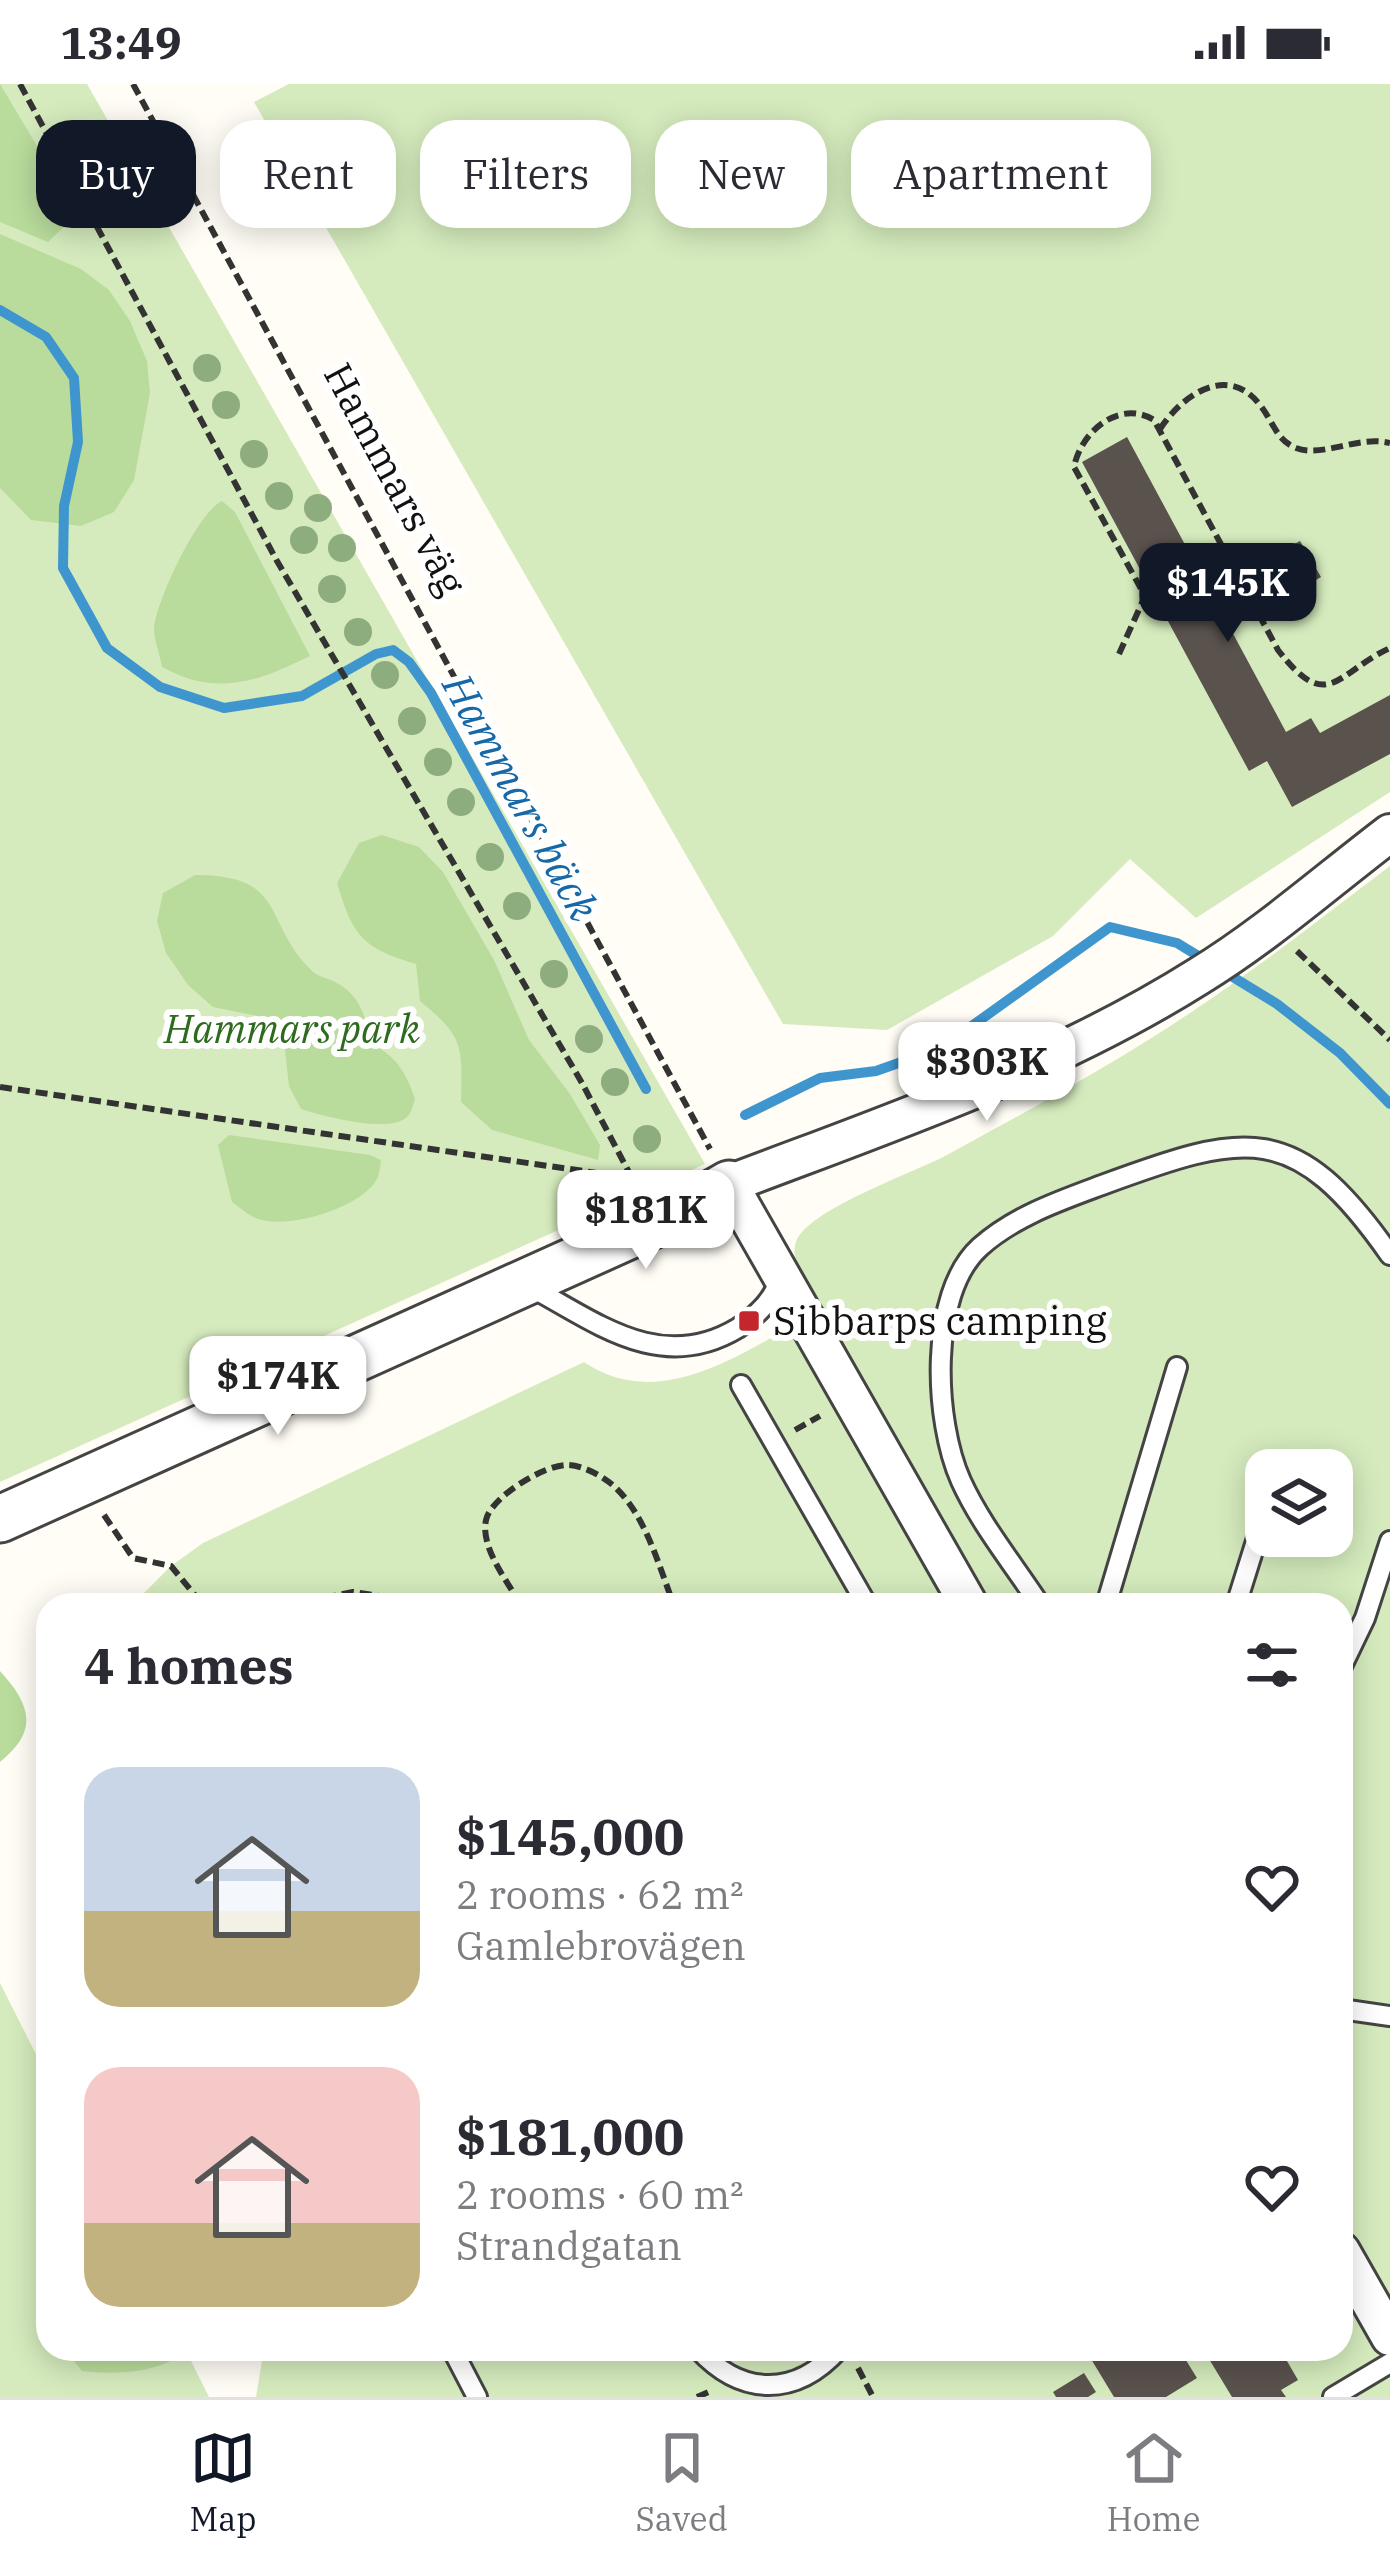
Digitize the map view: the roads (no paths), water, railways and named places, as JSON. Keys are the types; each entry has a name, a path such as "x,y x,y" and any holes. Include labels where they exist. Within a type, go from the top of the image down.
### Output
{"street":[{"path":"0,1520 677,1214 729,1184 1004,1079 1107,1030 1202,975 1390,833"},
{"path":"729,1184 962,1593"},
{"path":"1353,2272 1390,2337"}],"lane":[{"path":"1032,1593 962,1482 950,1447 942,1376 946,1307 957,1275 979,1248 1041,1208 1184,1155 1233,1147 1267,1148 1301,1160 1335,1184 1390,1255"},
{"path":"523,1283 615,1333 649,1346 676,1347 703,1344 749,1321 777,1291 780,1276"},
{"path":"1110,1593 1177,1367"},
{"path":"741,1385 860,1593"},
{"path":"1353,1643 1390,1541"},
{"path":"1240,1593 1251,1557"},
{"path":"1353,2011 1390,2016"},
{"path":"458,2361 477,2397"},
{"path":"707,2361 723,2381 741,2392 788,2396 820,2378 831,2361"},
{"path":"1334,2397 1390,2363"}],"waterway":[{"name":"Hammars bäck","path":"0,310 46,337 74,378 78,442 64,506 63,568 107,648 160,687 224,708 302,696 376,654 393,650 409,662 431,693 646,1089"},
{"name":"Hammars bäck","path":"745,1115 820,1078 876,1071 941,1048 1110,927 1177,943 1277,1004 1340,1053 1390,1104"}],"place":[{"name":"Sibbarps camping","path":"749,1321"}],"park label":[{"name":"Hammars park","path":"292,1029"}]}
